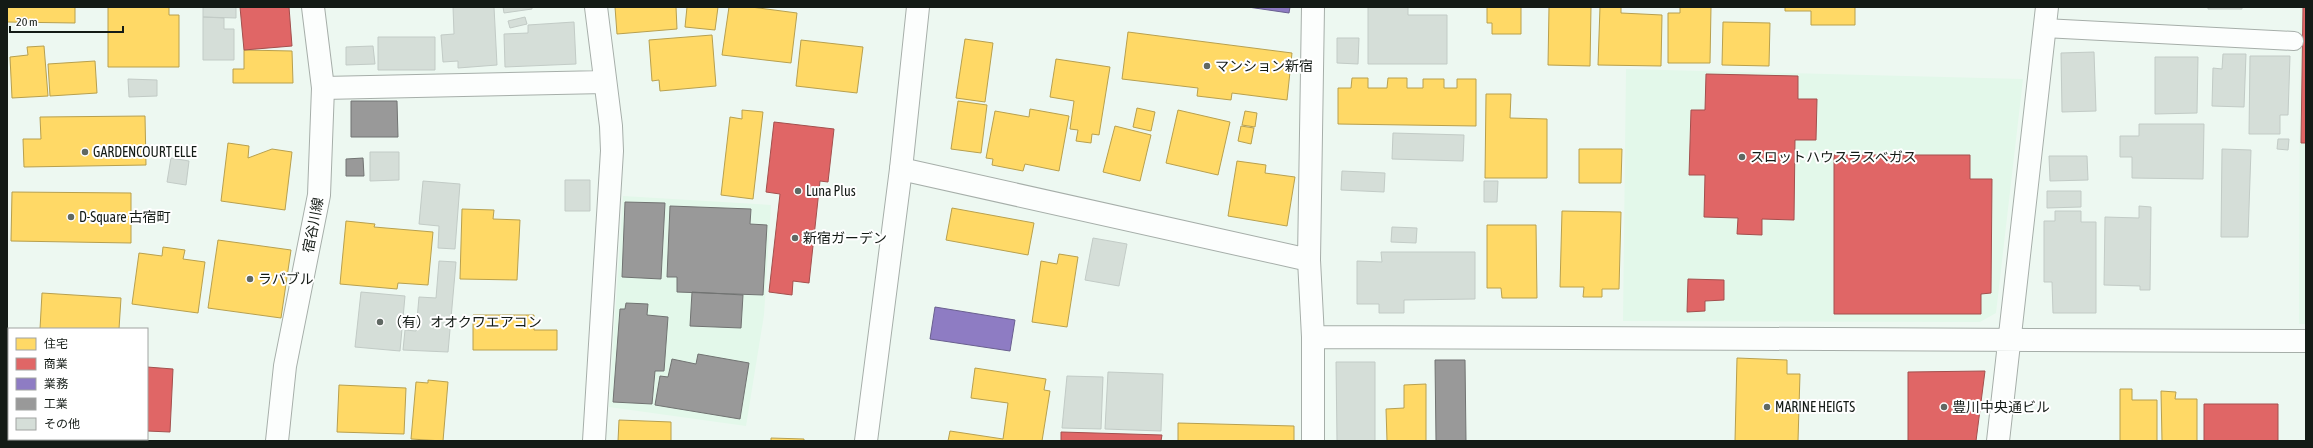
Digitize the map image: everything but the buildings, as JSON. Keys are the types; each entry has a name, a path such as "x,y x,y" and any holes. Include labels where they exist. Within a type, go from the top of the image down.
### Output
{"street":[{"name":"宿谷川線","path":"277,441 285,366 319,195 323,88 313,7"},
{"path":"594,441 612,151 596,7"},
{"path":"866,441 901,169 918,7"},
{"path":"1313,7 1309,260 1313,337 1313,441"},
{"path":"1998,441 2008,339 2046,18"},
{"path":"323,88 605,82"},
{"path":"901,169 1309,260"},
{"path":"1313,337 2306,341"}],"lane":[{"path":"2046,18 2294,41"}],"shaded area":[{"path":"2300,7 2306,7 2306,324 2299,324"},
{"path":"1626,69 2023,79 1996,313 1980,322 1623,321"},
{"path":"623,196 771,205 764,315 746,426 609,407"}],"place":[{"name":"マンション新宿","path":"1207,66"},
{"name":"GARDENCOURT ELLE","path":"85,152"},
{"name":"スロットハウスラスベガス","path":"1742,157"},
{"name":"Luna Plus","path":"798,191"},
{"name":"D-Square 古宿町","path":"71,217"},
{"name":"新宿ガーデン","path":"795,238"},
{"name":"ラバブル","path":"250,279"},
{"name":"（有）オオクワエアコン","path":"380,322"},
{"name":"MARINE HEIGTS","path":"1767,407"},
{"name":"豊川中央通ビル","path":"1944,407"}]}
